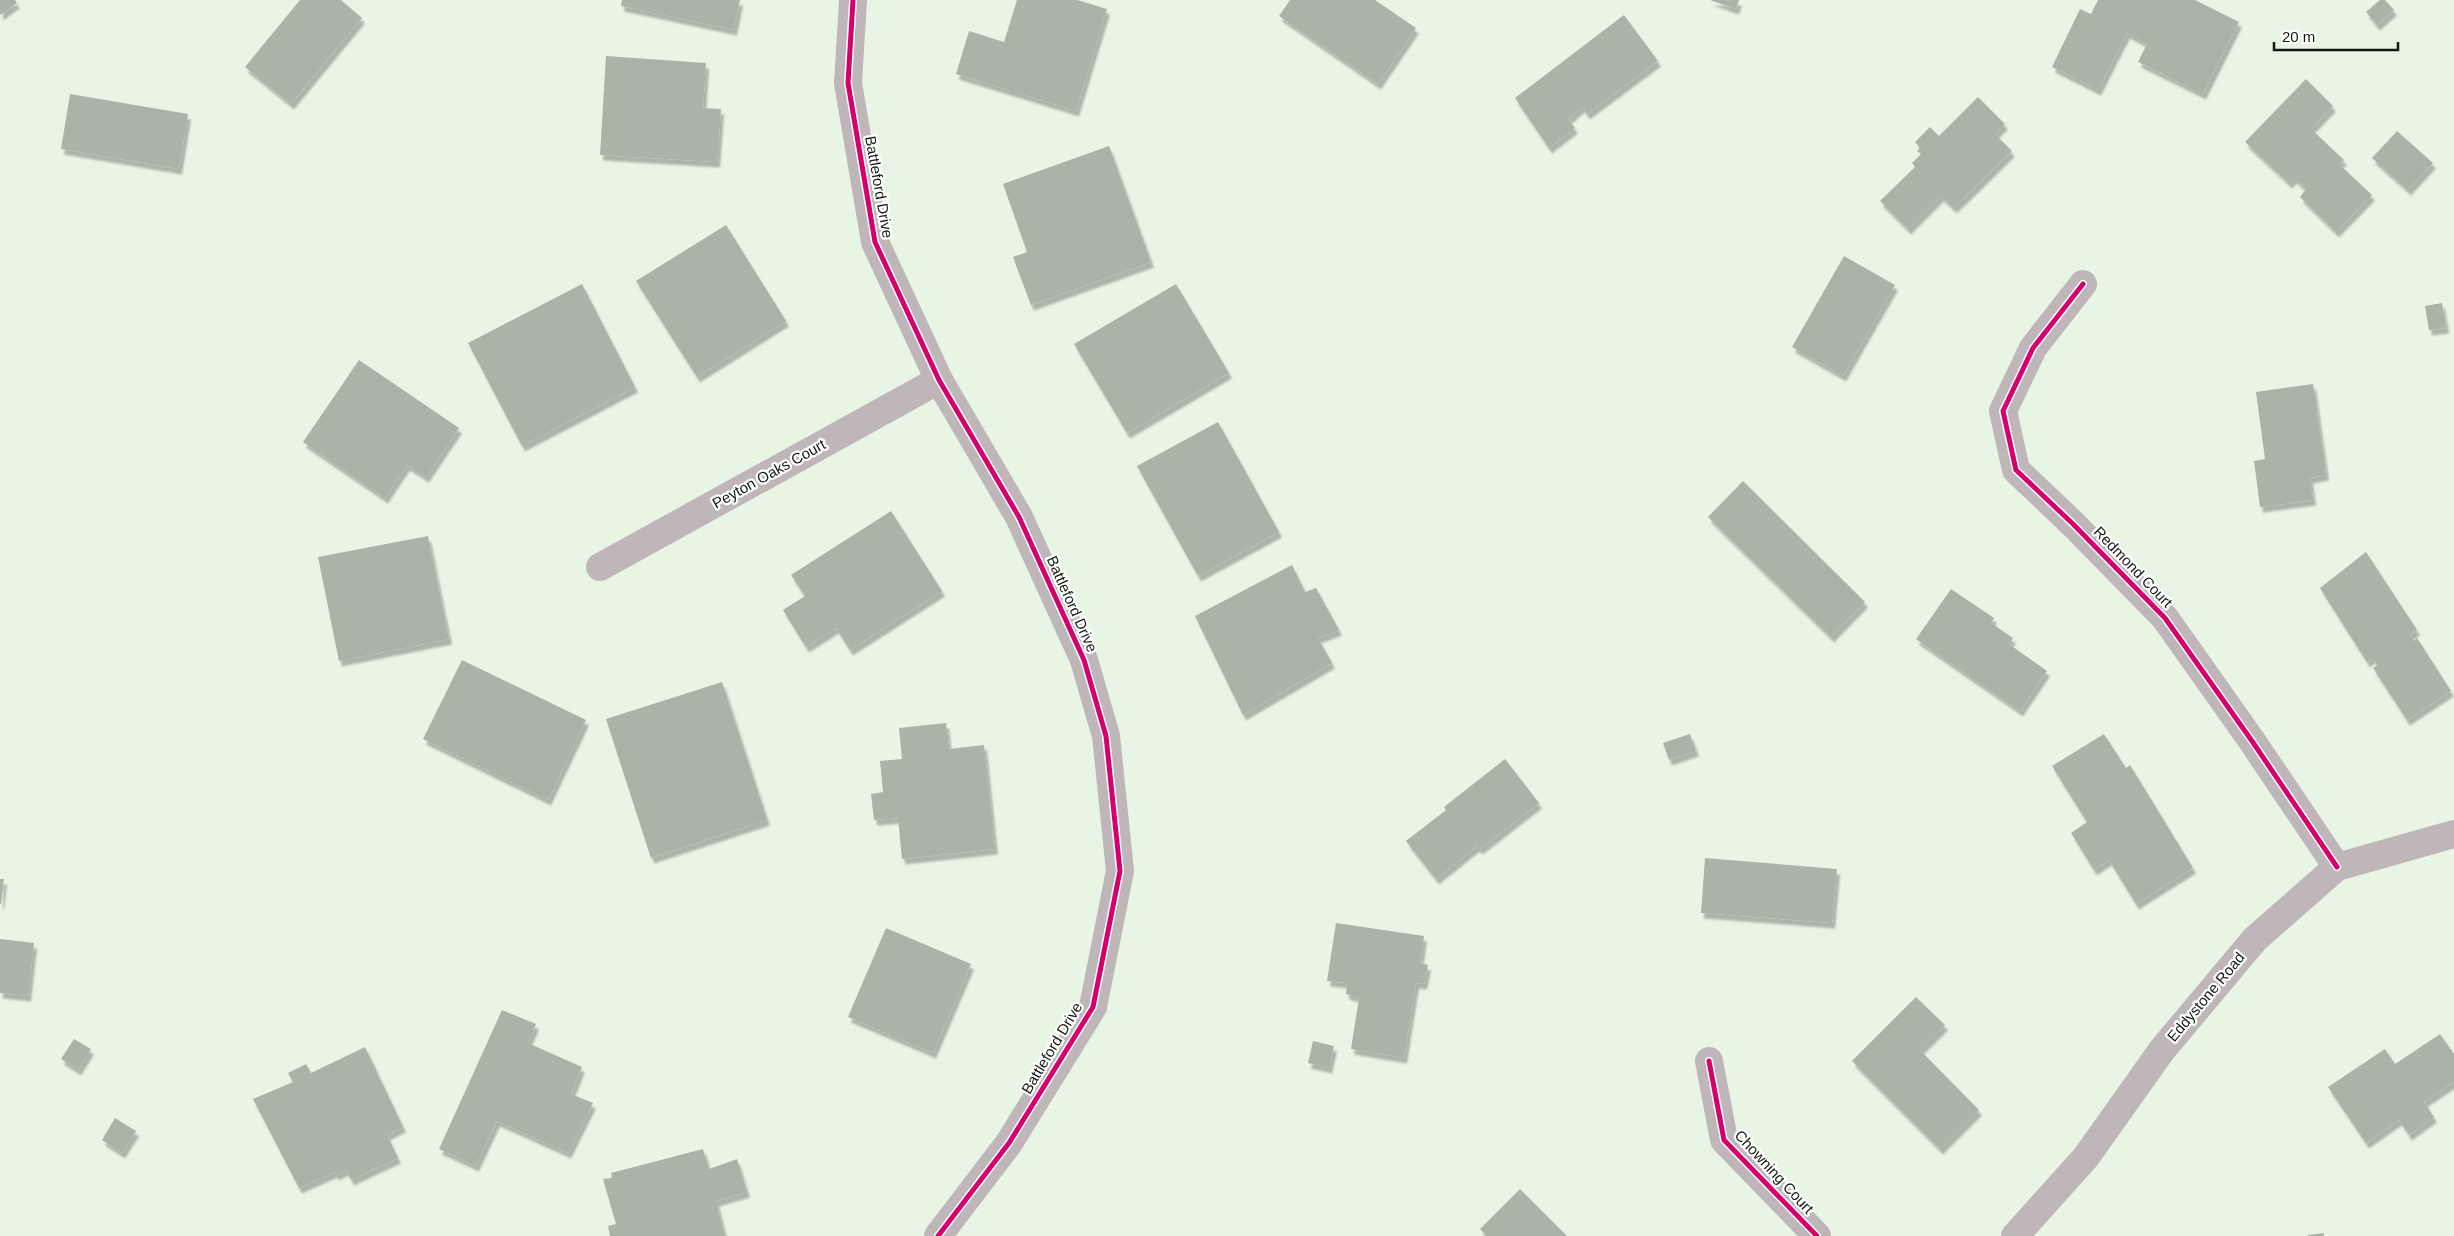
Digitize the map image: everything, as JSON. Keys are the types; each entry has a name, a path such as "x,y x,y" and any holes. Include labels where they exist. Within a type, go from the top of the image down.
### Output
{"street":[{"name":"Battleford Drive","path":"853,0 848,84 875,242 939,380 1019,517 1084,660 1106,736 1120,871 1093,1007 1008,1143 938,1236"},
{"name":"Redmond Court","path":"2083,284 2033,348 2003,411 2016,470 2073,524 2165,618 2252,741 2337,867"},
{"name":"Peyton Oaks Court","path":"600,567 939,380"},
{"name":"Eddystone Road","path":"2015,1236 2086,1157 2162,1050 2255,939 2337,867 2454,834"},
{"name":"Chowning Court","path":"1709,1061 1724,1140 1817,1236"}],"building":[{"path":"0,0 15,0 17,3 0,15"},
{"path":"300,0 341,0 362,18 291,104 245,67"},
{"path":"622,0 740,0 734,30 621,6"},
{"path":"1017,0 1077,0 1107,9 1076,111 956,74 969,31 1004,42"},
{"path":"1290,0 1375,0 1416,28 1378,84 1279,16"},
{"path":"1710,0 1739,0 1736,9"},
{"path":"2098,0 2195,0 2239,22 2203,94 2138,62 2147,44 2127,33 2098,90 2052,67 2080,9 2091,14"},
{"path":"2380,0 2385,0 2394,10 2377,25 2366,12"},
{"path":"1624,15 1658,61 1587,114 1582,107 1568,119 1575,128 1549,148 1515,98"},
{"path":"606,56 706,63 703,108 721,109 717,162 600,155"},
{"path":"2306,79 2333,106 2311,129 2344,160 2339,164 2372,195 2336,232 2300,197 2306,189 2294,178 2289,183 2245,142"},
{"path":"70,94 188,114 179,169 61,149"},
{"path":"1978,97 2005,124 1995,134 2012,151 1954,208 1941,196 1908,229 1880,201 1915,167 1912,163 1921,154 1917,151 1920,148 1915,142 1930,127 1939,136"},
{"path":"2397,131 2433,163 2408,190 2372,158"},
{"path":"1109,146 1151,262 1031,305 1013,257 1027,252 1003,184"},
{"path":"726,225 786,321 697,377 636,281"},
{"path":"1844,256 1895,285 1843,376 1792,347"},
{"path":"582,284 635,387 522,446 468,343"},
{"path":"1176,284 1229,373 1127,433 1074,344"},
{"path":"2442,303 2446,328 2429,330 2425,306"},
{"path":"359,360 459,428 426,477 407,465 385,498 303,442"},
{"path":"2313,384 2326,475 2310,478 2313,500 2260,507 2254,461 2265,459 2256,392"},
{"path":"1218,422 1279,532 1198,576 1137,466"},
{"path":"1743,481 1865,602 1831,637 1708,517"},
{"path":"891,511 942,591 850,650 836,628 806,647 783,610 805,596 791,575"},
{"path":"428,536 449,639 339,661 318,557"},
{"path":"2366,552 2417,630 2410,635 2414,641 2417,638 2451,691 2407,720 2373,668 2378,665 2372,658 2367,662 2320,588"},
{"path":"1292,565 1305,592 1316,588 1339,630 1318,638 1332,663 1243,715 1195,616"},
{"path":"1951,589 1994,618 1991,623 2013,638 2009,644 2047,671 2020,711 1916,639"},
{"path":"462,660 586,720 548,800 423,739"},
{"path":"722,682 767,820 651,858 606,719"},
{"path":"946,723 949,749 984,745 995,849 902,859 898,818 874,820 871,794 883,792 880,761 902,759 899,728"},
{"path":"1690,734 1696,751 1669,760 1663,743"},
{"path":"2104,734 2126,768 2130,765 2193,868 2136,904 2109,860 2094,870 2071,833 2087,822 2052,766"},
{"path":"1505,759 1539,803 1480,849 1477,846 1436,879 1406,841 1446,810 1444,807"},
{"path":"1705,858 1837,869 1832,923 1701,913"},
{"path":"0,879 4,879 1,904 0,904"},
{"path":"1336,923 1424,936 1420,963 1428,965 1424,984 1416,983 1404,1058 1351,1049 1359,998 1346,994 1347,983 1327,981"},
{"path":"886,928 971,964 933,1053 848,1017"},
{"path":"0,939 34,943 28,996 0,993"},
{"path":"1916,997 1945,1025 1920,1050 1979,1110 1940,1149 1852,1061"},
{"path":"502,1010 536,1024 528,1043 582,1067 571,1094 593,1103 568,1153 497,1121 476,1166 439,1149"},
{"path":"2440,1034 2454,1054 2454,1082 2424,1102 2434,1117 2409,1135 2399,1120 2366,1143 2328,1087 2385,1049 2395,1064"},
{"path":"74,1039 91,1049 78,1070 61,1059"},
{"path":"1313,1041 1334,1046 1329,1068 1308,1063"},
{"path":"365,1047 403,1127 387,1135 398,1158 351,1180 346,1170 336,1175 335,1172 299,1188 253,1099 293,1082 288,1073 306,1064 311,1073"},
{"path":"115,1118 136,1131 122,1153 102,1140"},
{"path":"703,1149 709,1169 737,1159 747,1192 716,1201 725,1236 610,1236 608,1226 616,1224 603,1179 612,1178 611,1173"},
{"path":"1520,1189 1567,1236 1487,1236 1480,1229"},
{"path":"2324,1233 2324,1236 2308,1236 2308,1235"}],"cycle path":[{"path":"853,0 848,83 875,242 939,380 1019,517 1084,660 1106,736 1120,871 1093,1007 1009,1143 938,1236"},
{"path":"2083,284 2033,348 2003,411 2016,470 2073,524 2165,618 2252,741 2337,867"},
{"path":"1709,1061 1724,1140 1817,1236"}]}
